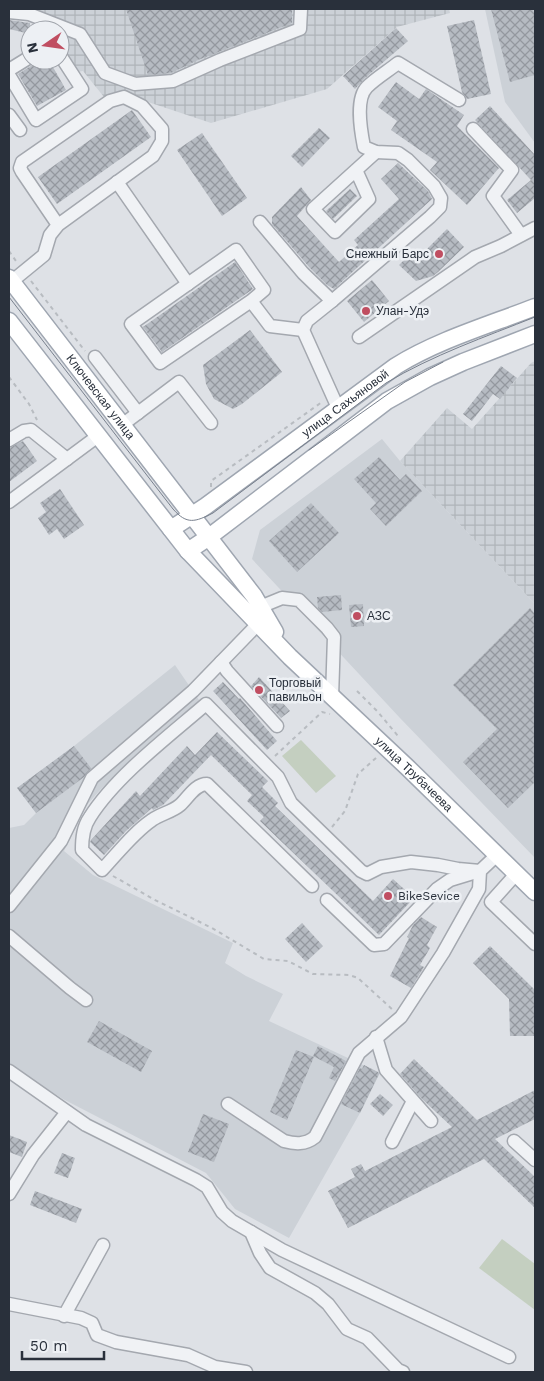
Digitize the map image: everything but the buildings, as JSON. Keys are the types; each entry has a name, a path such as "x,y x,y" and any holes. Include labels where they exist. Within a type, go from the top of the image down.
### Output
{"main road":[{"name":"Ключевская улица","path":"10,280 192,515"},
{"name":"улица Сахьяновой","path":"179,540 192,515 335,401 410,357 535,308"},
{"name":"Ключевская улица","path":"9,321 179,540"},
{"name":"улица Сахьяновой","path":"179,540 209,538 387,400 463,362 535,334"},
{"path":"396,366 409,389"},
{"name":"улица Трубачеева","path":"192,515 254,596 290,657"},
{"name":"улица Трубачеева","path":"179,540 290,657 407,767 535,892"}],"street":[{"path":"9,12 29,14 80,34 105,73 135,84 173,82 220,60 300,30 301,9"},
{"path":"9,70 20,63"},
{"path":"335,401 303,330 307,321 430,217 440,207 441,198 434,186 408,160 398,153 376,152 364,147 361,131 361,99 366,88 398,63 459,100"},
{"path":"9,75 36,120 82,88 70,70"},
{"path":"10,280 44,255 50,236 58,225 153,156 162,141 162,129 142,106 124,97 110,101 22,162 20,168 22,172 58,225"},
{"path":"9,115 20,130"},
{"path":"473,129 512,170 493,196 521,235"},
{"path":"356,170 369,199 335,232 313,209 356,170 376,152"},
{"path":"117,182 188,284"},
{"path":"260,222 303,273 332,300"},
{"path":"358,337 475,257 535,228"},
{"path":"236,250 264,290 251,301 160,363 131,324 236,250"},
{"path":"251,301 270,326 303,330"},
{"path":"94,357 138,413"},
{"path":"122,425 179,382 211,423"},
{"path":"9,440 24,431 32,430 67,459"},
{"path":"9,502 98,436"},
{"path":"260,607 282,598 299,600 327,628 334,637 332,697"},
{"path":"9,906 61,841 92,778 193,691 258,624"},
{"path":"221,662 277,726"},
{"path":"312,886 207,784 202,784 178,807 152,820 126,843 102,870 82,850 82,834 89,818 128,772 206,704 278,777 291,803 361,871 367,874 381,867 411,862 480,871"},
{"path":"327,900 374,945 384,944 437,889 450,880 480,871 497,855"},
{"path":"228,1104 284,1141 294,1144 309,1142 315,1137 359,1053 401,1017 443,952 479,889 480,871"},
{"path":"516,874 491,902 535,944"},
{"path":"9,936 86,1000"},
{"path":"376,1037 386,1070 432,1121"},
{"path":"9,1071 86,1125 207,1187 222,1212 232,1221 282,1250 509,1357"},
{"path":"392,1142 413,1101"},
{"path":"9,1194 32,1155 67,1112"},
{"path":"514,1141 535,1160"},
{"path":"251,1232 260,1253 270,1268 315,1293 328,1304 347,1329 367,1338 398,1370 403,1372"},
{"path":"64,1316 103,1245"},
{"path":"9,1304 81,1318 92,1323 97,1335 116,1342 188,1355 215,1367 246,1372"}],"path":[{"path":"9,377 34,412 37,422 36,432"},
{"path":"214,492 210,484 211,481 335,401"},
{"path":"357,692 378,712 398,736 392,741"},
{"path":"266,764 322,712 337,717"},
{"path":"324,836 345,811 358,774 381,754"},
{"path":"102,870 153,899 212,928 264,959 288,961 313,974 349,975 358,978 401,1017"}],"shaded area":[{"path":"25,9 449,9 450,13 397,27 327,89 211,123 121,93 104,97 83,71 77,72 70,61 70,20 43,20"},
{"path":"485,9 535,9 535,143 505,102"},
{"path":"535,361 535,604 400,461 447,408 472,429 531,363"},
{"path":"382,439 400,461 535,604 535,858 400,718 252,559 260,530"},
{"path":"175,665 199,700 101,789 86,806 64,851 93,875 233,943 225,963 246,976 283,994 269,1021 380,1073 360,1113 289,1238 235,1209 206,1173 63,1099 9,1065 9,828 24,825 36,813 17,788 74,746"}],"green space":[{"path":"301,740 336,776 316,793 282,756"},
{"path":"502,1239 535,1264 535,1310 479,1268"}],"tram line":[{"path":"9,297 173,509 187,520 196,520 213,513 386,383 441,355 535,317"},
{"path":"309,450 405,382 443,362"}],"place":[{"name":"Снежный Барс","path":"439,254"},
{"name":"Улан-Удэ","path":"366,311"},
{"name":"АЗС","path":"357,616"},
{"name":"Торговый павильон","path":"259,690"},
{"name":"BikeSevice","path":"388,896"}]}
